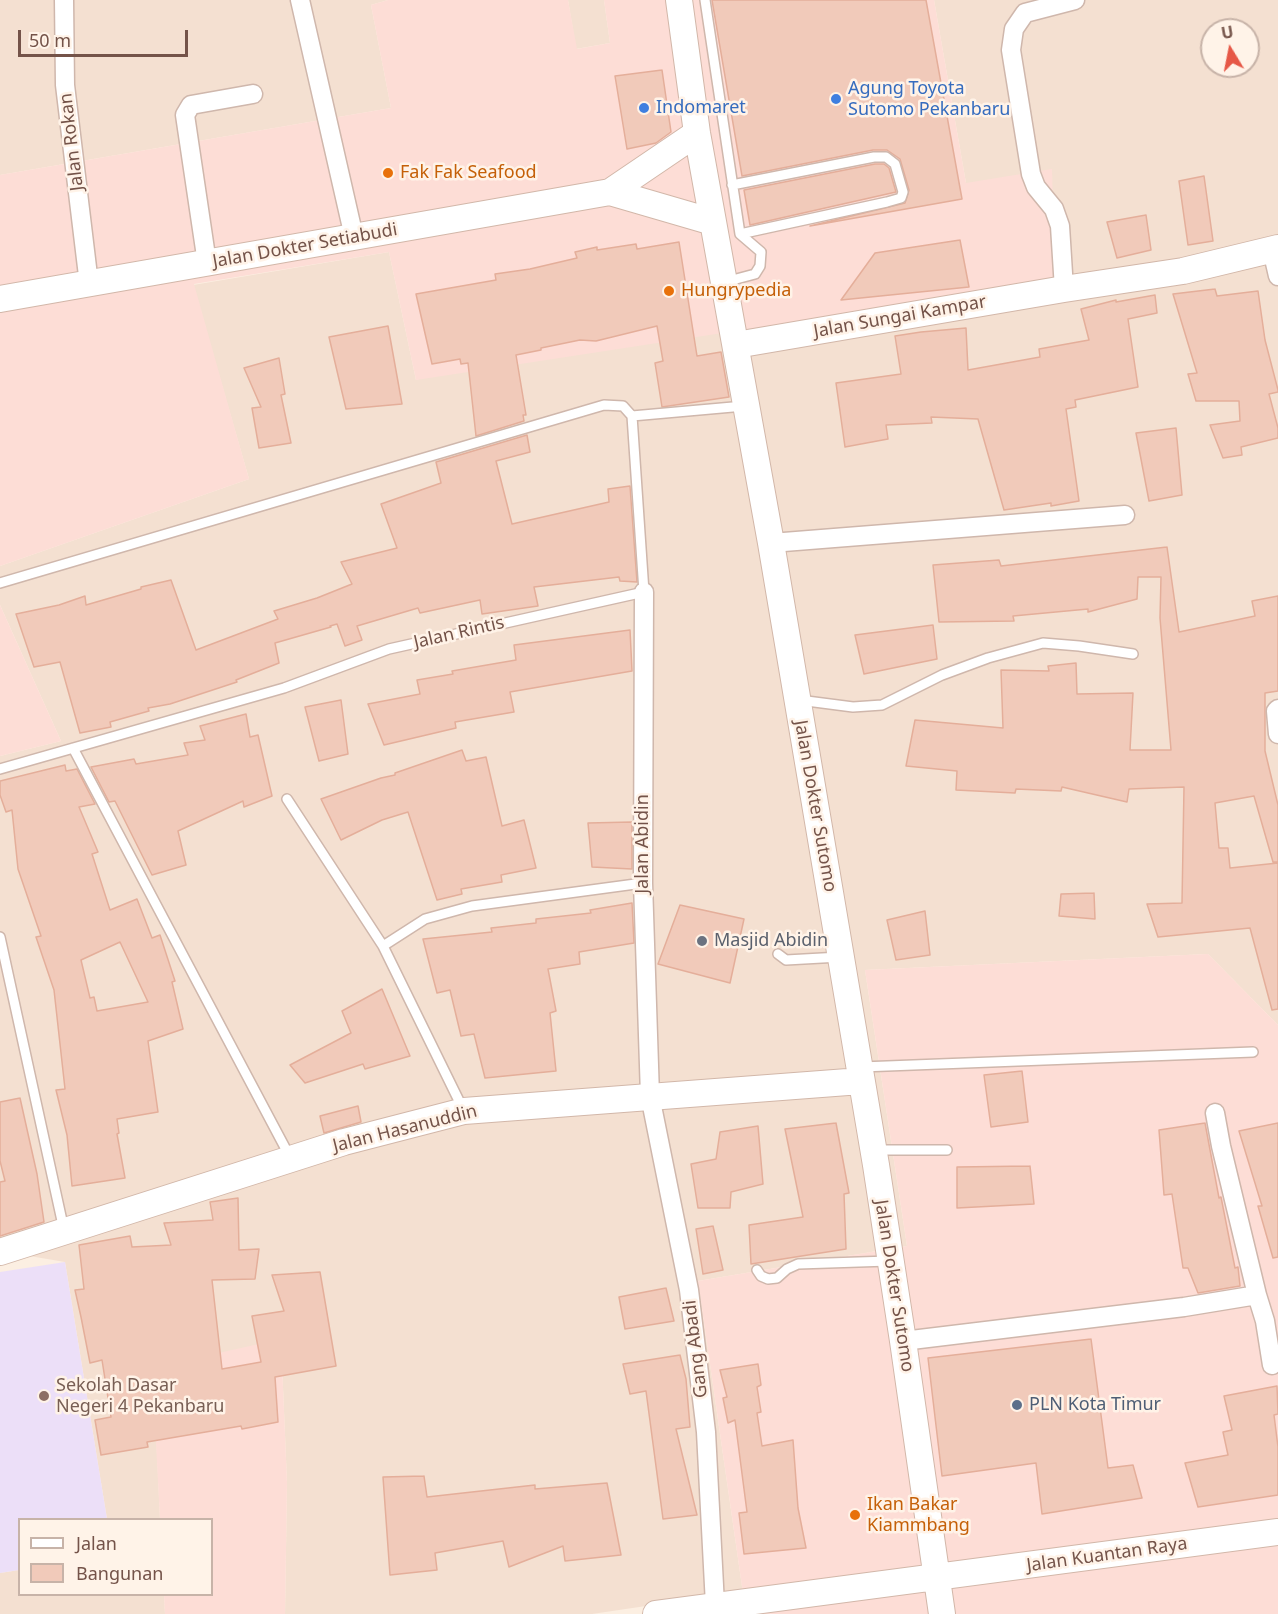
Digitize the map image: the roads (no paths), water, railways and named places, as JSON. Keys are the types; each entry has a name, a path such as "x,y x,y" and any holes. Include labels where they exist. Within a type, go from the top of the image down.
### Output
{"main road":[{"name":"Jalan Dokter Sutomo","path":"679,0 697,133 771,543 873,1150 942,1614"},
{"name":"Jalan Dokter Setiabudi","path":"0,299 610,192 697,133"},
{"name":"Jalan Dokter Setiabudi","path":"610,192 713,222"},
{"name":"Jalan Sungai Kampar","path":"736,345 1183,271 1275,249"},
{"name":"Jalan Hasanuddin","path":"0,1252 344,1142 464,1111 650,1096 859,1074"},
{"name":"Jalan Kuantan Raya","path":"656,1614 715,1605 763,1605 936,1577 1278,1532"}],"street":[{"name":"Jalan Rokan","path":"64,0 64,85 89,284"},
{"path":"300,0 354,237"},
{"path":"1064,289 1060,226 1054,209 1036,187 1031,174 1011,50 1014,29 1024,7 1075,0"},
{"path":"207,263 185,115 191,105 253,94"},
{"path":"1275,249 1278,276"},
{"path":"771,543 1125,515"},
{"name":"Jalan Abidin","path":"644,592 643,883 650,1096"},
{"path":"1278,709 1276,711 1278,734"},
{"name":"Gang Abadi","path":"650,1096 689,1290 706,1432 715,1605"},
{"path":"1215,1113 1221,1146 1265,1321 1272,1365"},
{"path":"903,1341 1184,1307 1257,1295"}],"lane":[{"path":"705,0 740,234 761,252 760,266 755,274 724,282"},
{"path":"732,184 881,157 891,159 895,164 903,192 901,198 887,202 740,234"},
{"path":"0,583 604,405 623,406 632,417 644,592"},
{"path":"632,417 747,405"},
{"name":"Jalan Rintis","path":"0,769 284,688 389,649 644,592"},
{"path":"797,700 853,707 882,705 942,675 988,657 1042,643 1133,654"},
{"path":"73,748 291,1159"},
{"path":"287,800 383,946 464,1111"},
{"path":"383,946 425,919 472,906 643,883"},
{"path":"0,937 64,1232"},
{"path":"778,954 786,960 840,957"},
{"path":"859,1074 1253,1052"},
{"path":"873,1150 947,1150"},
{"path":"757,1270 768,1279 777,1278 787,1269 798,1264 891,1261"}],"place":[{"name":"Agung Toyota Sutomo Pekanbaru","path":"836,99"},
{"name":"Indomaret","path":"644,108"},
{"name":"Fak Fak Seafood","path":"388,173"},
{"name":"Hungrypedia","path":"669,291"},
{"name":"Masjid Abidin","path":"702,941"},
{"name":"Sekolah Dasar Negeri 4 Pekanbaru","path":"44,1396"},
{"name":"PLN Kota Timur","path":"1017,1405"},
{"name":"Ikan Bakar Kiammbang","path":"855,1515"}]}
